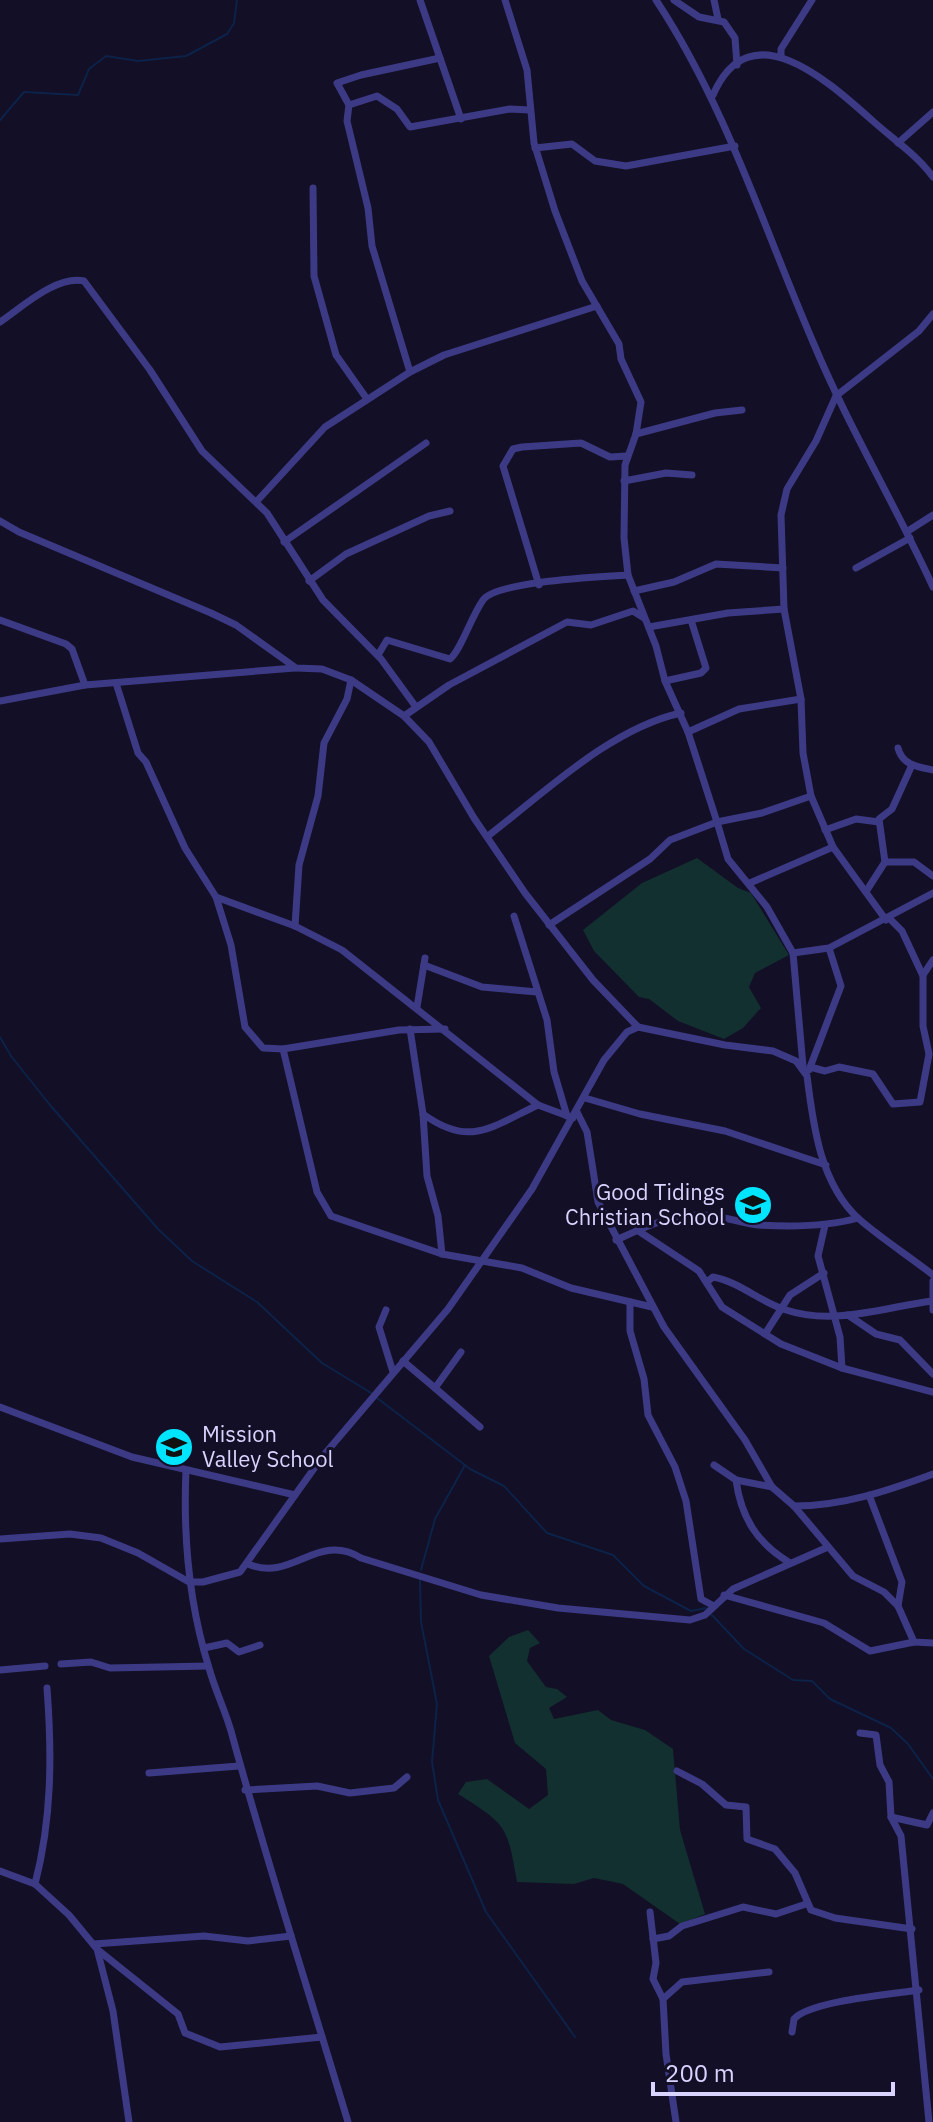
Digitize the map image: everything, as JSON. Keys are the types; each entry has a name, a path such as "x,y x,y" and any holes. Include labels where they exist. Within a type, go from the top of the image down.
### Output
{"street":[{"path":"420,0 461,119"},
{"path":"505,0 527,70 535,148 569,248 619,344 621,359 641,402 624,481 628,575 648,623 665,681 688,732 728,859 750,883 793,953 813,1127 826,1165 858,1218 933,1278 933,1310"},
{"path":"656,0 713,95 836,396 909,534 933,587"},
{"path":"674,0 699,17 718,19 729,27 735,38 737,65"},
{"path":"714,0 718,19"},
{"path":"781,57 781,49 812,0"},
{"path":"713,95 722,74 737,65 761,56 798,62 825,79 933,177"},
{"path":"410,372 372,246 368,208 347,121 349,105 337,83 440,58"},
{"path":"349,105 377,96 397,109 410,127 510,109 529,110"},
{"path":"898,143 933,112"},
{"path":"535,148 572,144 595,161 626,166 735,146"},
{"path":"313,188 314,276 336,355 367,399"},
{"path":"0,322 51,288 76,279 84,281 150,370 202,451 257,501 309,581 378,655 416,707"},
{"path":"257,501 306,444 410,372 444,355 597,306"},
{"path":"0,701 85,685 296,668 322,669 351,680 404,716 429,742 549,925 593,980 638,1027 725,1045 773,1051 807,1069 825,1071 839,1067 873,1074 893,1104 920,1102 929,1054 923,1026 923,976 902,931 887,919 833,847 811,796 803,753 801,699 784,609 780,535 787,489 816,441 836,396 919,331 933,314"},
{"path":"636,434 715,413 742,410"},
{"path":"284,542 426,443"},
{"path":"539,585 503,466 507,456 522,447 581,443 610,457 627,456"},
{"path":"624,481 666,473 692,475"},
{"path":"309,581 346,554 429,516 450,511"},
{"path":"856,568 933,515"},
{"path":"0,521 19,532 236,625 296,668"},
{"path":"634,591 674,582 716,564 783,568"},
{"path":"378,655 387,640 450,659 458,652 463,631 486,596 508,588 628,575"},
{"path":"404,716 449,685 567,622 591,625 633,611 648,623 784,609"},
{"path":"0,620 41,632 66,644 72,649 85,685"},
{"path":"665,681 701,673 706,668 691,620"},
{"path":"295,926 299,865 318,796 324,743 347,699 351,680"},
{"path":"116,683 138,753 146,762 185,848 216,897 231,945 245,1027 263,1048 283,1049 410,1029 445,1029"},
{"path":"688,732 739,709 801,699"},
{"path":"488,836 597,752 661,718 681,713"},
{"path":"898,748 902,758 912,765 933,770"},
{"path":"867,890 885,862 880,816 892,809 912,765"},
{"path":"549,925 650,859 670,840 717,822 762,813 811,796"},
{"path":"825,830 856,819 879,822"},
{"path":"750,883 833,847"},
{"path":"885,862 914,862 933,876"},
{"path":"793,953 829,948 933,893"},
{"path":"216,897 295,926 342,950 538,1105 572,1115"},
{"path":"514,916 547,1020 554,1072 572,1115 587,1132 597,1198 652,1307 745,1440 772,1487 794,1506 853,1576 884,1592 898,1606 914,1642"},
{"path":"807,1069 841,986 829,948"},
{"path":"923,976 933,960"},
{"path":"417,1007 424,962 482,987 537,992"},
{"path":"0,1539 70,1534 101,1538 138,1553 189,1582 234,1574 248,1564 295,1495 377,1391 442,1317 479,1259 532,1189 609,1052 627,1032 638,1027"},
{"path":"410,1029 423,1114 427,1176 437,1210 442,1254"},
{"path":"283,1049 307,1154 326,1210 342,1222 442,1254 522,1268 571,1288 652,1307"},
{"path":"585,1098 640,1114 725,1131 826,1165"},
{"path":"423,1114 447,1129 463,1134 491,1127 538,1105"},
{"path":"616,1240 664,1220 702,1214 759,1225 825,1225 858,1218"},
{"path":"825,1225 818,1251 835,1316 842,1368"},
{"path":"637,1230 680,1256 707,1282 722,1307 765,1334 842,1368 933,1392"},
{"path":"765,1334 781,1308 806,1282 824,1273"},
{"path":"707,1282 713,1277 730,1281 781,1308 835,1316 932,1301"},
{"path":"630,1302 630,1331 644,1379 648,1415 675,1467 686,1501 701,1599 714,1606"},
{"path":"386,1310 379,1327 393,1372"},
{"path":"847,1315 876,1334 900,1340 933,1374"},
{"path":"435,1388 461,1352"},
{"path":"403,1361 480,1427"},
{"path":"0,1407 132,1457 295,1495"},
{"path":"714,1465 736,1480 772,1487"},
{"path":"186,1470 184,1524 189,1582 208,1666 230,1728 245,1790 348,2122"},
{"path":"794,1506 829,1505 933,1474"},
{"path":"736,1480 741,1507 760,1542 790,1563"},
{"path":"869,1495 902,1582 898,1606"},
{"path":"248,1564 258,1569 276,1568 292,1564 314,1552 339,1549 481,1595 558,1608 690,1620 714,1606 724,1595 828,1547"},
{"path":"724,1595 824,1623 870,1651 914,1642 933,1643"},
{"path":"204,1648 227,1643 239,1652 260,1645"},
{"path":"61,1664 91,1662 110,1668 208,1666"},
{"path":"0,1670 45,1666"},
{"path":"35,1884 48,1826 47,1792 51,1761 47,1688"},
{"path":"860,1733 873,1732 877,1737 880,1765 889,1782 891,1817 901,1836 919,1990 929,2122"},
{"path":"149,1773 239,1766"},
{"path":"677,1771 702,1784 726,1805 746,1807 748,1841 768,1845 777,1852 797,1877 806,1904 828,1916 912,1929"},
{"path":"245,1790 314,1786 350,1793 394,1788 407,1777"},
{"path":"891,1817 927,1825 933,1813"},
{"path":"0,1871 28,1878 35,1884 95,1947 178,2014 185,2033 218,2046 322,2037"},
{"path":"653,1939 669,1936 682,1926 743,1907 776,1914 806,1904"},
{"path":"650,1912 656,1966 653,1979 663,1999 666,2054 676,2122"},
{"path":"95,1947 204,1936 248,1941 291,1936"},
{"path":"95,1947 113,2011 129,2122"},
{"path":"663,1999 682,1982 769,1972"},
{"path":"792,2032 794,2019 803,2011 845,2000 919,1990"},
{"path":"923,2071 933,2070"}],"green space":[{"path":"697,858 738,888 751,893 789,955 755,973 749,987 761,1008 743,1028 724,1039 678,1021 649,999 639,997 594,951 583,930 642,883"},
{"path":"528,1630 540,1643 530,1648 527,1661 546,1687 557,1689 567,1697 549,1708 554,1719 598,1710 611,1720 645,1730 673,1749 680,1830 705,1914 680,1924 623,1884 594,1878 574,1884 517,1882 507,1837 502,1828 496,1820 458,1794 466,1782 487,1779 529,1809 548,1795 546,1769 515,1743 489,1656 509,1637"}],"waterway":[{"path":"0,120 24,92 78,95 89,69 106,56 138,61 186,56 227,34 234,23 237,0"},
{"path":"0,1037 50,1105 158,1229 192,1261 257,1302 322,1363 368,1391 470,1469 504,1486 547,1533 613,1555 644,1586 691,1611 706,1608"},
{"path":"421,1570 435,1519 465,1465"},
{"path":"420,1580 421,1622 437,1704 432,1762 438,1800 486,1912 575,2037"},
{"path":"710,1613 744,1649 793,1680 812,1681 830,1699 891,1728 908,1744 933,1779"}],"place":[{"name":"Good Tidings Christian School","path":"753,1205"},
{"name":"Mission Valley School","path":"174,1447"}]}
